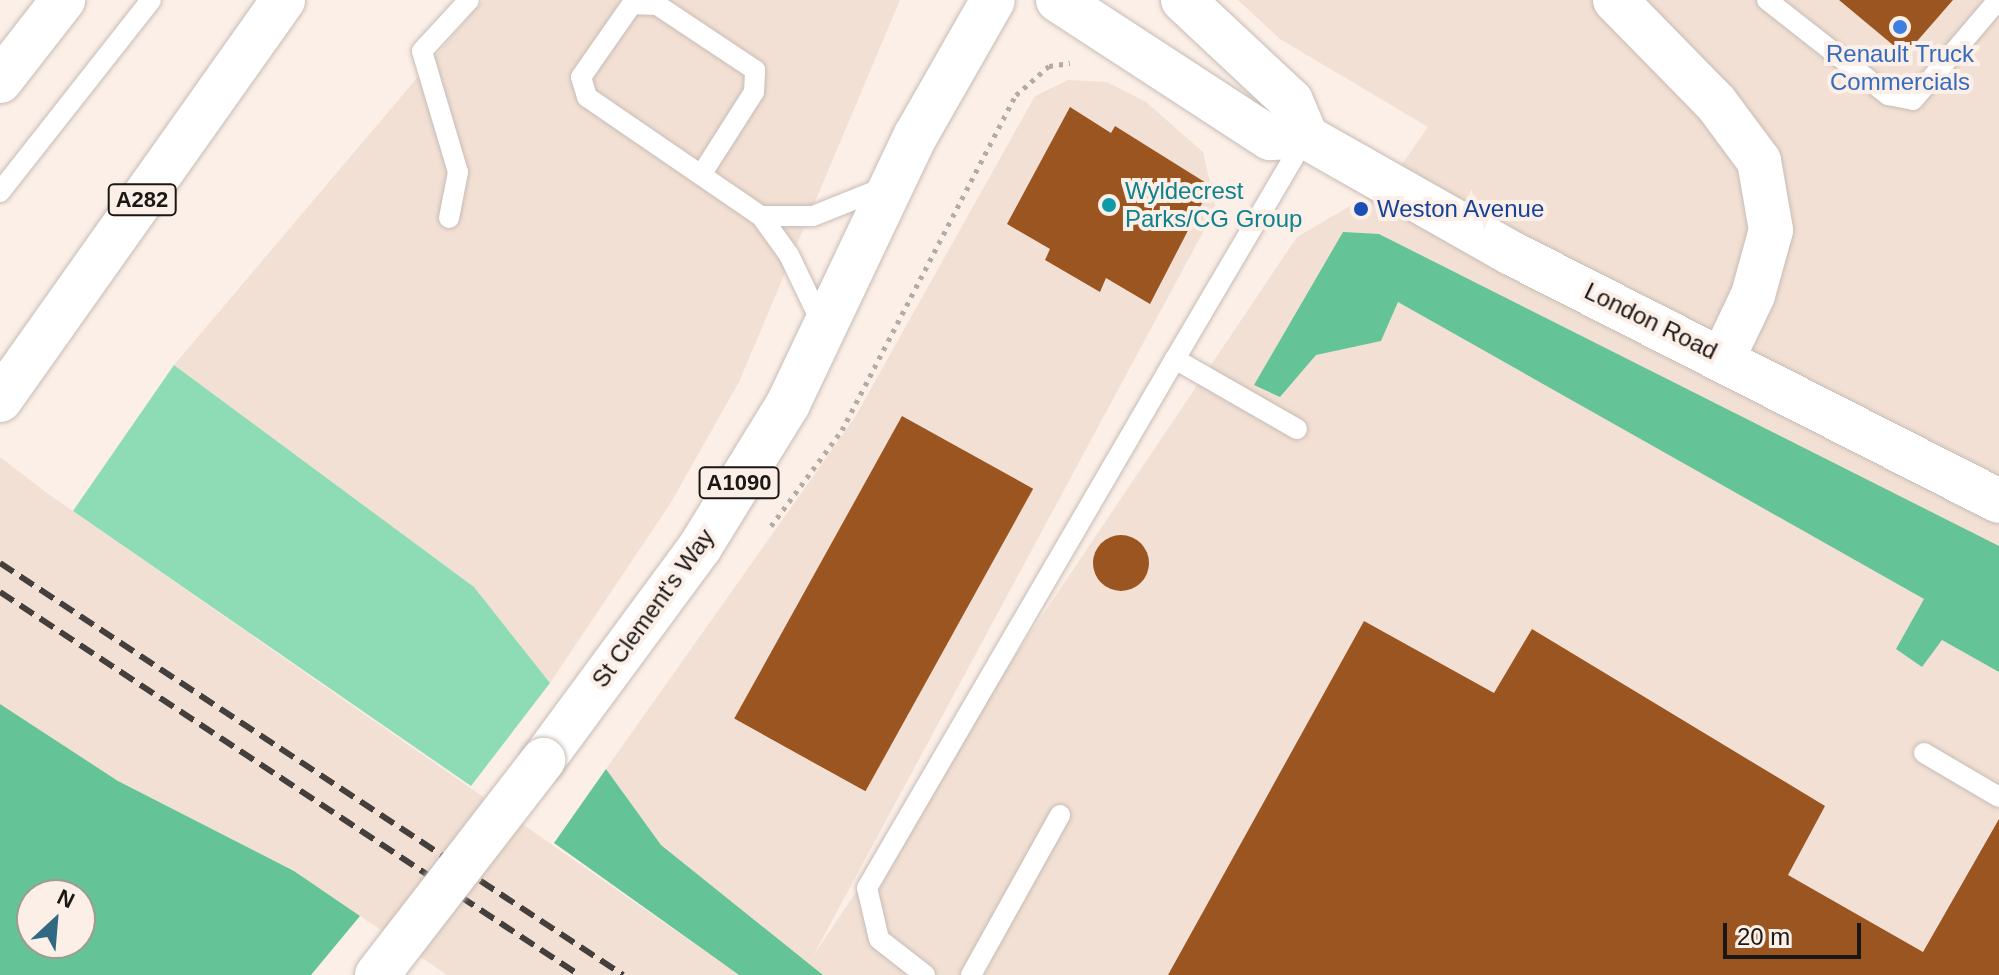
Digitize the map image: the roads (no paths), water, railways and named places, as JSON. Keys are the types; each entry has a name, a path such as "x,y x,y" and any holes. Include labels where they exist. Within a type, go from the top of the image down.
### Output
{"main road":[{"path":"0,81 63,0"},
{"name":"A282","path":"0,400 283,0"},
{"name":"St Clement's Way","path":"377,975 543,760 700,547 788,404 894,182 993,0"},
{"name":"London Road","path":"1058,0 1270,138 1306,137 1511,253 1724,356 1999,501"},
{"path":"1183,0 1291,101 1306,137"},
{"path":"1615,0 1716,103 1759,161 1771,230 1753,295 1724,356"}],"lane":[{"path":"0,192 151,0"},
{"path":"449,218 458,172 422,51 469,0"},
{"path":"1767,0 1888,95 1913,100 1998,0"},
{"path":"703,172 754,92 755,70 657,5 632,4 581,77 587,97 703,172 761,216 789,255 824,328"},
{"path":"925,975 879,939 867,888 1306,137"},
{"path":"761,216 813,216 864,200 894,182"},
{"path":"1175,359 1297,429"},
{"path":"1924,753 1999,797"},
{"path":"971,975 1060,815"}],"railway":[{"path":"0,563 623,975"},
{"path":"0,592 579,975"}],"place":[{"name":"Renault Truck Commercials","path":"1900,27"},
{"name":"Wyldecrest Parks/CG Group","path":"1109,205"},
{"name":"Weston Avenue","path":"1361,209"}]}
